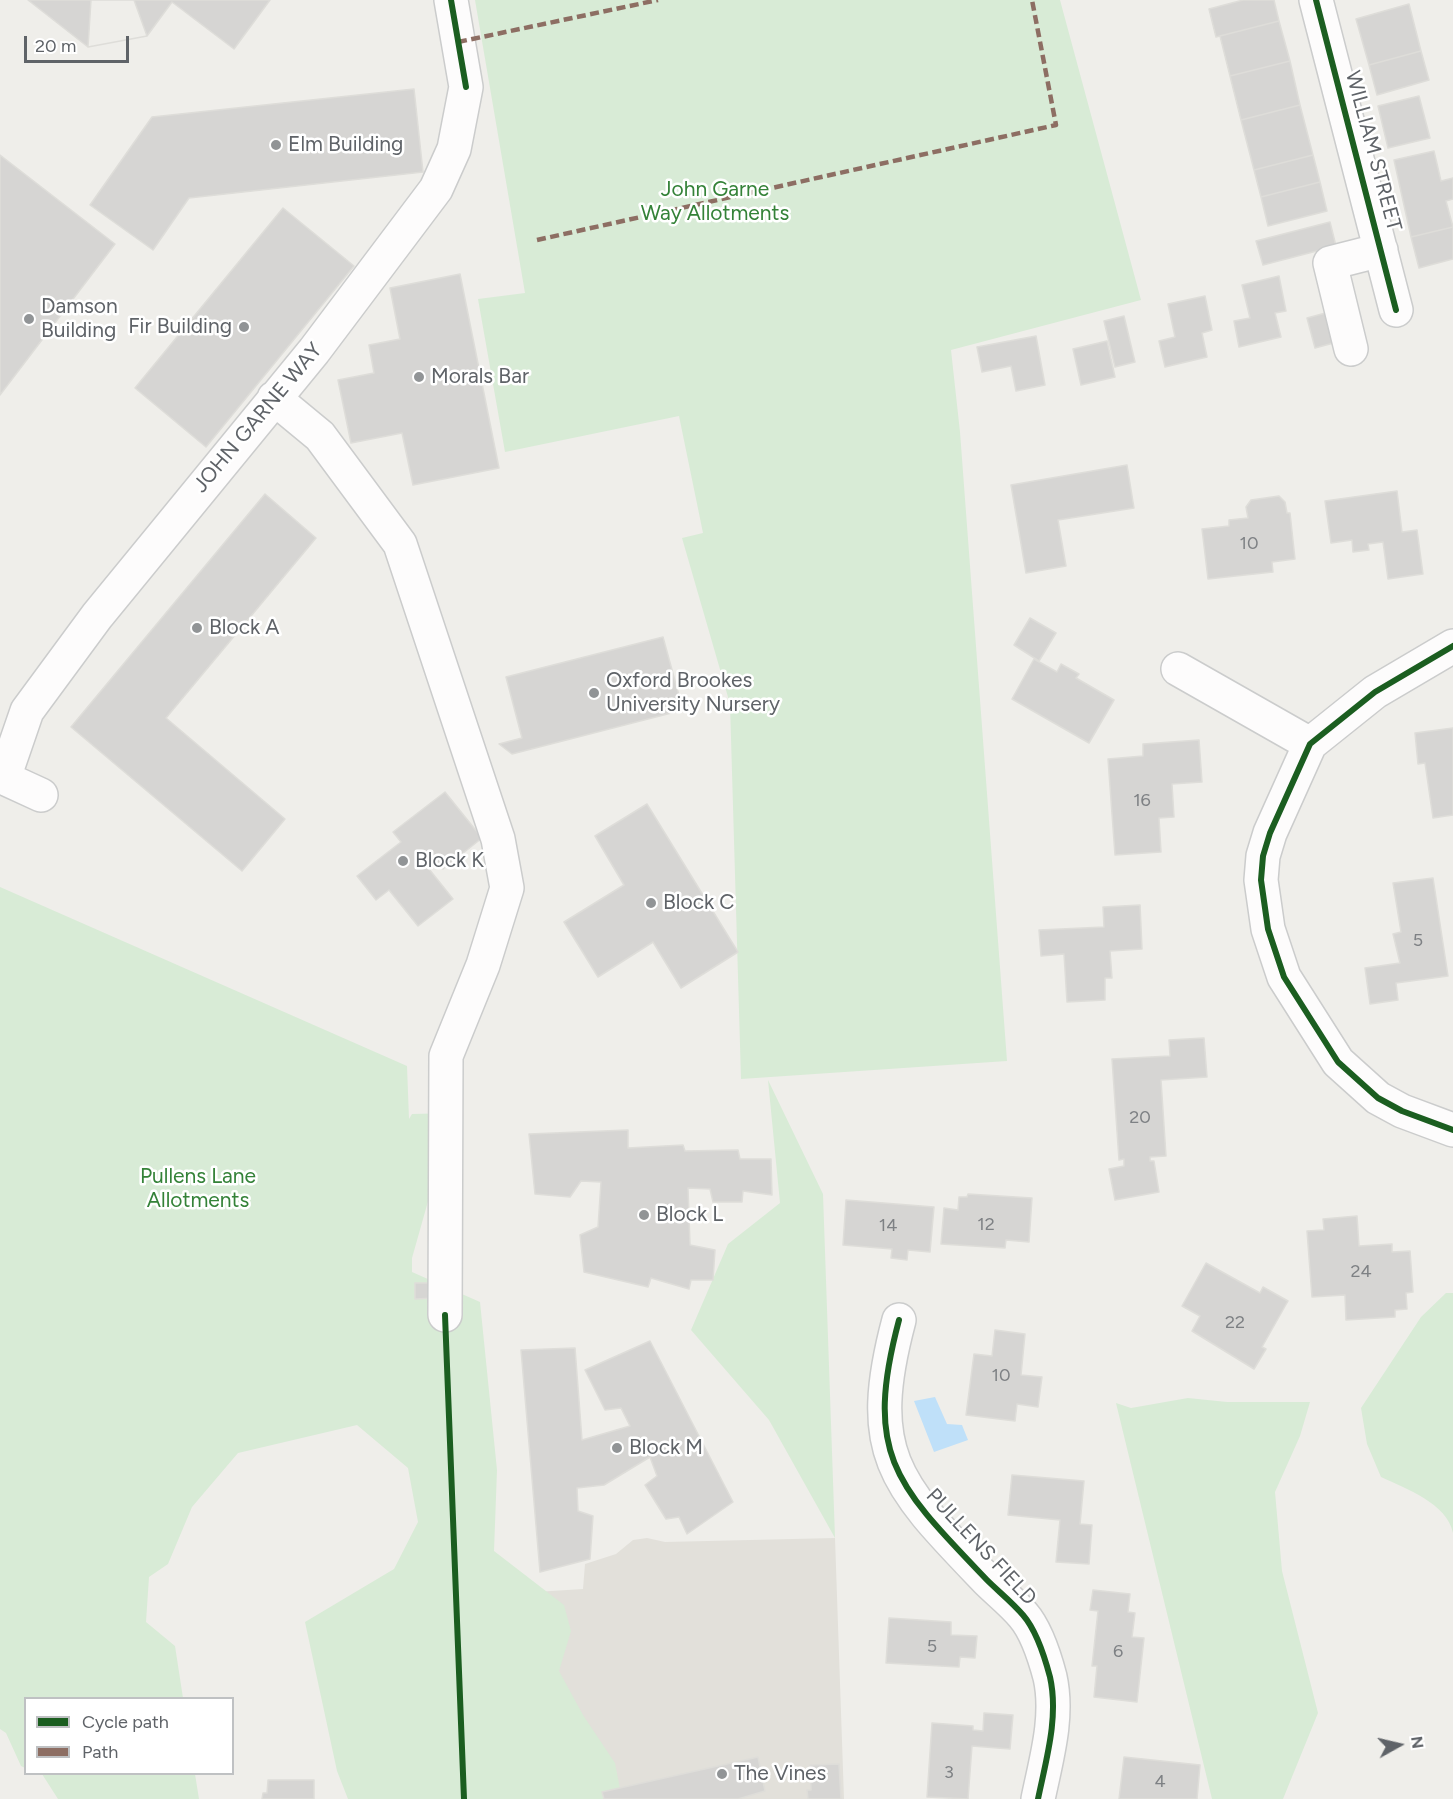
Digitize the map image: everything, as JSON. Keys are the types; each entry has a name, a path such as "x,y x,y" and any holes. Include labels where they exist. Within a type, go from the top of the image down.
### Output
{"street":[{"name":"JOHN GARNE WAY","path":"41,795 4,778 27,711 97,616 346,311 436,189 454,148 466,87 451,0"},
{"name":"WILLIAM STREET","path":"1316,0 1396,310"},
{"path":"1351,349 1330,263 1382,250"},
{"path":"274,398 320,436 400,544 498,839 507,888 483,965 446,1056 444,1315"},
{"path":"1453,646 1375,692 1310,744 1279,811 1263,864 1263,905 1272,945 1284,977 1338,1062 1378,1098 1394,1107 1453,1130"},
{"path":"1178,669 1310,744"},
{"name":"PULLENS FIELD","path":"899,1320 883,1394 884,1428 891,1461 905,1489 986,1579 1024,1616 1040,1647 1050,1678 1053,1709 1051,1740 1038,1799"}],"shaded area":[{"path":"647,1538 665,1542 835,1538 844,1799 493,1799 487,1595 583,1589 585,1564 616,1554 633,1540"}],"green space":[{"name":"John Garne Way Allotments","path":"475,0 1060,0 1141,300 951,350 960,432 1007,1061 741,1079 730,704 682,538 703,533 679,416 505,452 478,299 525,293"},
{"name":"Pullens Lane Allotments","path":"0,887 407,1066 409,1119 412,1114 453,1113 412,1258 412,1272 480,1302 497,1470 494,1551 564,1605 571,1631 559,1671 583,1715 615,1763 622,1799 348,1799 337,1771 305,1622 394,1569 418,1522 408,1468 357,1425 238,1453 192,1507 168,1564 149,1577 146,1622 175,1646 183,1697 24,1697 24,1768 21,1766 6,1733 0,1729"},
{"path":"768,1080 823,1194 835,1538 769,1420 691,1330 728,1244 780,1203"},
{"path":"1446,1293 1453,1293 1453,1533 1443,1513 1434,1505 1381,1477 1367,1444 1361,1408 1421,1317"},
{"path":"1188,1398 1227,1402 1310,1402 1300,1436 1275,1492 1282,1571 1318,1713 1283,1799 1212,1799 1116,1403 1131,1408"},
{"path":"43,1775 195,1775 199,1799 58,1799"}],"water":[{"path":"935,1397 947,1424 962,1425 968,1440 934,1452 914,1401"}],"building":[{"path":"28,0 270,0 234,49 172,2 147,36 88,47"},
{"path":"91,0 134,0 147,36 88,47"},
{"path":"1243,0 1274,0 1279,21 1216,37 1209,9"},
{"path":"1409,4 1421,51 1369,65 1356,19"},
{"path":"1279,21 1290,61 1230,76 1220,36"},
{"path":"1421,51 1429,80 1377,95 1369,65"},
{"path":"1290,61 1300,105 1241,120 1230,76"},
{"name":"Elm Building","path":"414,89 423,172 189,198 153,250 90,205 152,117"},
{"path":"1419,96 1430,138 1388,148 1378,106"},
{"path":"1300,105 1313,155 1254,170 1241,120"},
{"path":"1434,151 1441,181 1453,178 1453,199 1446,201 1453,227 1411,237 1394,160"},
{"name":"Damson Building","path":"0,155 115,244 0,395"},
{"path":"1313,155 1320,182 1261,197 1254,170"},
{"path":"1320,182 1327,211 1268,226 1261,197"},
{"name":"Fir Building","path":"283,208 354,266 206,447 135,388"},
{"path":"1330,222 1336,246 1263,265 1256,241"},
{"path":"1453,227 1453,259 1419,268 1411,237"},
{"name":"Morals Bar","path":"460,274 499,468 413,485 402,433 351,443 338,380 374,373 369,345 400,339 390,288"},
{"path":"1279,276 1286,311 1275,313 1281,337 1239,347 1234,321 1250,318 1242,285"},
{"path":"1205,296 1212,330 1202,333 1207,357 1165,367 1159,341 1175,337 1168,304"},
{"path":"1333,311 1341,341 1315,348 1307,318"},
{"path":"1124,316 1135,362 1115,367 1104,321"},
{"path":"1036,336 1045,385 1016,391 1011,366 982,372 977,347"},
{"path":"1107,341 1115,377 1081,385 1073,349"},
{"path":"1127,465 1134,508 1058,520 1066,566 1026,573 1011,485"},
{"path":"1397,491 1402,532 1417,530 1423,574 1388,579 1383,542 1368,544 1369,550 1353,552 1352,540 1331,543 1325,501"},
{"name":"Block A","path":"265,494 316,538 166,718 285,819 242,871 71,727"},
{"path":"1279,496 1285,502 1287,513 1290,513 1295,559 1272,562 1273,572 1208,579 1202,529 1229,526 1229,520 1248,518 1246,507 1251,500"},
{"path":"1030,618 1056,633 1039,661 1014,645"},
{"name":"Oxford Brookes University Nursery","path":"663,637 683,710 512,754 499,744 522,738 506,677"},
{"path":"1034,659 1057,672 1061,664 1079,674 1076,678 1114,700 1089,743 1012,699"},
{"path":"1453,728 1453,815 1433,818 1425,763 1418,764 1415,733"},
{"path":"1199,740 1202,782 1172,784 1174,817 1159,818 1161,852 1115,855 1108,759 1143,756 1143,744"},
{"name":"Block K","path":"445,792 482,838 443,869 434,858 425,864 453,899 418,926 389,890 376,900 357,876 401,842 393,832"},
{"name":"Block C","path":"647,804 738,952 681,988 653,942 598,977 564,922 624,885 595,836"},
{"path":"1433,878 1448,976 1396,983 1398,1000 1370,1004 1365,968 1400,963 1393,934 1401,932 1393,883"},
{"path":"1140,905 1142,949 1110,951 1112,978 1105,978 1105,1000 1067,1002 1064,954 1041,956 1039,930 1104,927 1103,907"},
{"path":"1204,1038 1207,1077 1161,1080 1166,1156 1150,1157 1150,1161 1154,1161 1159,1192 1115,1200 1109,1169 1124,1166 1124,1159 1119,1160 1112,1059 1170,1056 1169,1040"},
{"name":"Block L","path":"628,1130 628,1148 683,1145 685,1151 738,1150 740,1159 771,1159 772,1195 743,1191 742,1202 713,1202 710,1189 688,1188 690,1245 715,1250 713,1280 691,1280 689,1289 651,1278 648,1287 584,1272 580,1235 598,1227 601,1182 581,1181 570,1197 535,1194 529,1134"},
{"path":"968,1194 1032,1198 1029,1242 1006,1240 1005,1248 941,1244 944,1208 958,1210 959,1197 967,1197"},
{"path":"846,1200 934,1207 930,1252 908,1250 907,1260 891,1258 892,1249 843,1245"},
{"path":"1357,1216 1359,1246 1392,1244 1392,1252 1410,1251 1413,1292 1406,1293 1407,1309 1395,1310 1395,1317 1346,1320 1345,1295 1312,1297 1307,1231 1324,1230 1323,1219"},
{"path":"1206,1263 1260,1293 1263,1287 1288,1301 1262,1347 1266,1349 1254,1369 1192,1331 1200,1316 1182,1306"},
{"path":"415,1283 436,1283 436,1298 415,1299"},
{"path":"995,1330 1025,1334 1021,1375 1042,1377 1038,1407 1017,1404 1015,1421 966,1415 974,1354 992,1356"},
{"name":"Block M","path":"650,1341 733,1502 687,1534 679,1517 666,1519 645,1485 657,1476 650,1457 604,1485 577,1488 578,1511 593,1516 590,1559 540,1572 521,1350 575,1348 582,1440 630,1426 621,1408 605,1410 585,1370"},
{"path":"1012,1475 1084,1481 1080,1524 1092,1525 1089,1564 1056,1562 1060,1520 1008,1515"},
{"path":"1093,1590 1130,1594 1128,1612 1135,1613 1132,1637 1144,1638 1137,1702 1094,1697 1097,1666 1092,1666 1098,1611 1090,1610"},
{"path":"889,1618 951,1622 951,1635 977,1636 975,1658 960,1657 959,1667 886,1663"},
{"path":"984,1713 1013,1715 1010,1749 972,1746 968,1799 927,1797 932,1723 973,1726 973,1730 983,1731"},
{"name":"The Vines","path":"758,1757 765,1791 738,1799 604,1799 602,1792"},
{"path":"1124,1757 1200,1765 1197,1799 1119,1799"},
{"path":"839,1764 841,1799 808,1799 807,1790 811,1790 810,1765"},
{"path":"268,1780 314,1780 314,1799 262,1799 263,1793 267,1793"}],"marked path":[{"path":"458,42 658,0"},
{"path":"537,240 1056,125 1032,0"}],"cycle path":[{"path":"451,0 466,87"},
{"path":"1316,0 1396,310"},
{"path":"1453,646 1375,692 1310,744 1270,833 1263,856 1261,880 1268,929 1284,977 1338,1062 1378,1098 1402,1111 1453,1130"},
{"path":"445,1315 464,1799"},
{"path":"899,1320 889,1366 885,1404 887,1437 895,1465 910,1492 930,1518 1028,1621 1040,1645 1048,1669 1052,1692 1052,1723 1038,1799"}],"place":[{"name":"Elm Building","path":"276,145"},
{"name":"Damson Building","path":"29,319"},
{"name":"Fir Building","path":"244,327"},
{"name":"Morals Bar","path":"419,377"},
{"name":"Block A","path":"197,628"},
{"name":"Oxford Brookes University Nursery","path":"594,693"},
{"name":"Block K","path":"403,861"},
{"name":"Block C","path":"651,903"},
{"name":"Block L","path":"644,1215"},
{"name":"Block M","path":"617,1448"},
{"name":"The Vines","path":"722,1774"}]}
